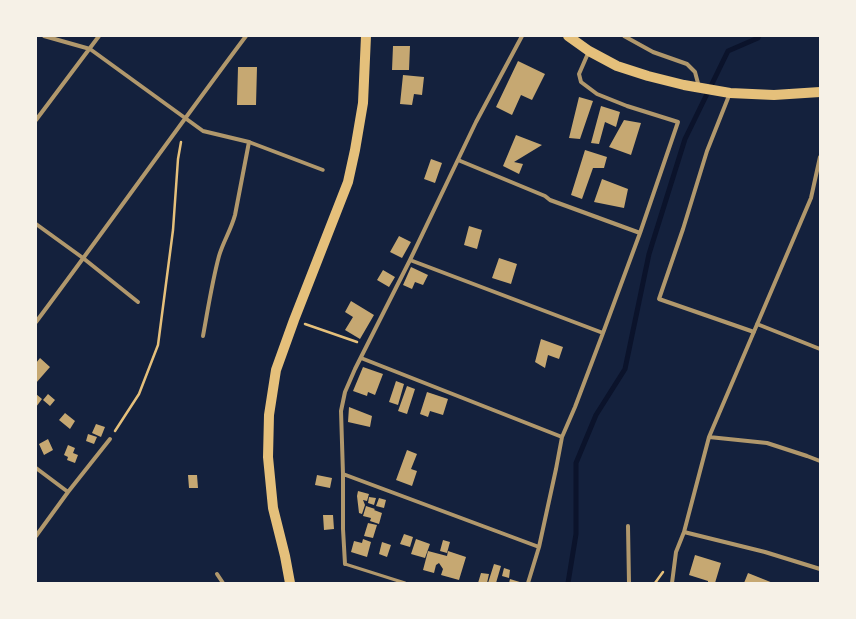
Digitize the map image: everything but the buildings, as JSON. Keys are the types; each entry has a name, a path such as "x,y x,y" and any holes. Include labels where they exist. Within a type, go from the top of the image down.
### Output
{"main road":[{"path":"290,583 273,508 268,457 269,415 276,370 348,182 356,150 363,103 366,36"},
{"path":"568,36 589,51 617,66 684,85 727,92 774,95 820,92"}],"street":[{"path":"44,36 90,48 203,130 249,142 323,170"},
{"path":"36,120 99,36"},
{"path":"36,322 246,36"},
{"path":"345,564 341,411 345,392 476,122 522,36"},
{"path":"624,36 653,52 687,64 695,72 699,87"},
{"path":"528,583 539,547 562,438 603,334 678,122 627,106 597,94 581,82 579,74 589,51"},
{"path":"727,92 659,299 754,332"},
{"path":"202,336 220,255 233,225 249,142"},
{"path":"672,583 676,552 684,532 708,437 812,198 820,157"},
{"path":"458,160 544,196 550,200 640,233"},
{"path":"36,224 83,258 138,302"},
{"path":"410,260 603,334"},
{"path":"757,324 820,349"},
{"path":"361,358 562,438"},
{"path":"708,437 767,444 820,461"},
{"path":"36,536 68,492 110,439"},
{"path":"36,468 68,492"},
{"path":"343,474 539,547"},
{"path":"628,526 629,583"},
{"path":"684,532 765,552 820,569"},
{"path":"217,574 223,583"}],"lane":[{"path":"345,564 405,583"}],"path":[{"path":"110,439 139,394 158,345 173,230 178,159 185,118"},
{"path":"294,320 367,345"}],"waterway":[{"path":"568,583 576,534 576,463 596,415 625,369 649,254 685,139 728,51 758,38 759,36"}]}
